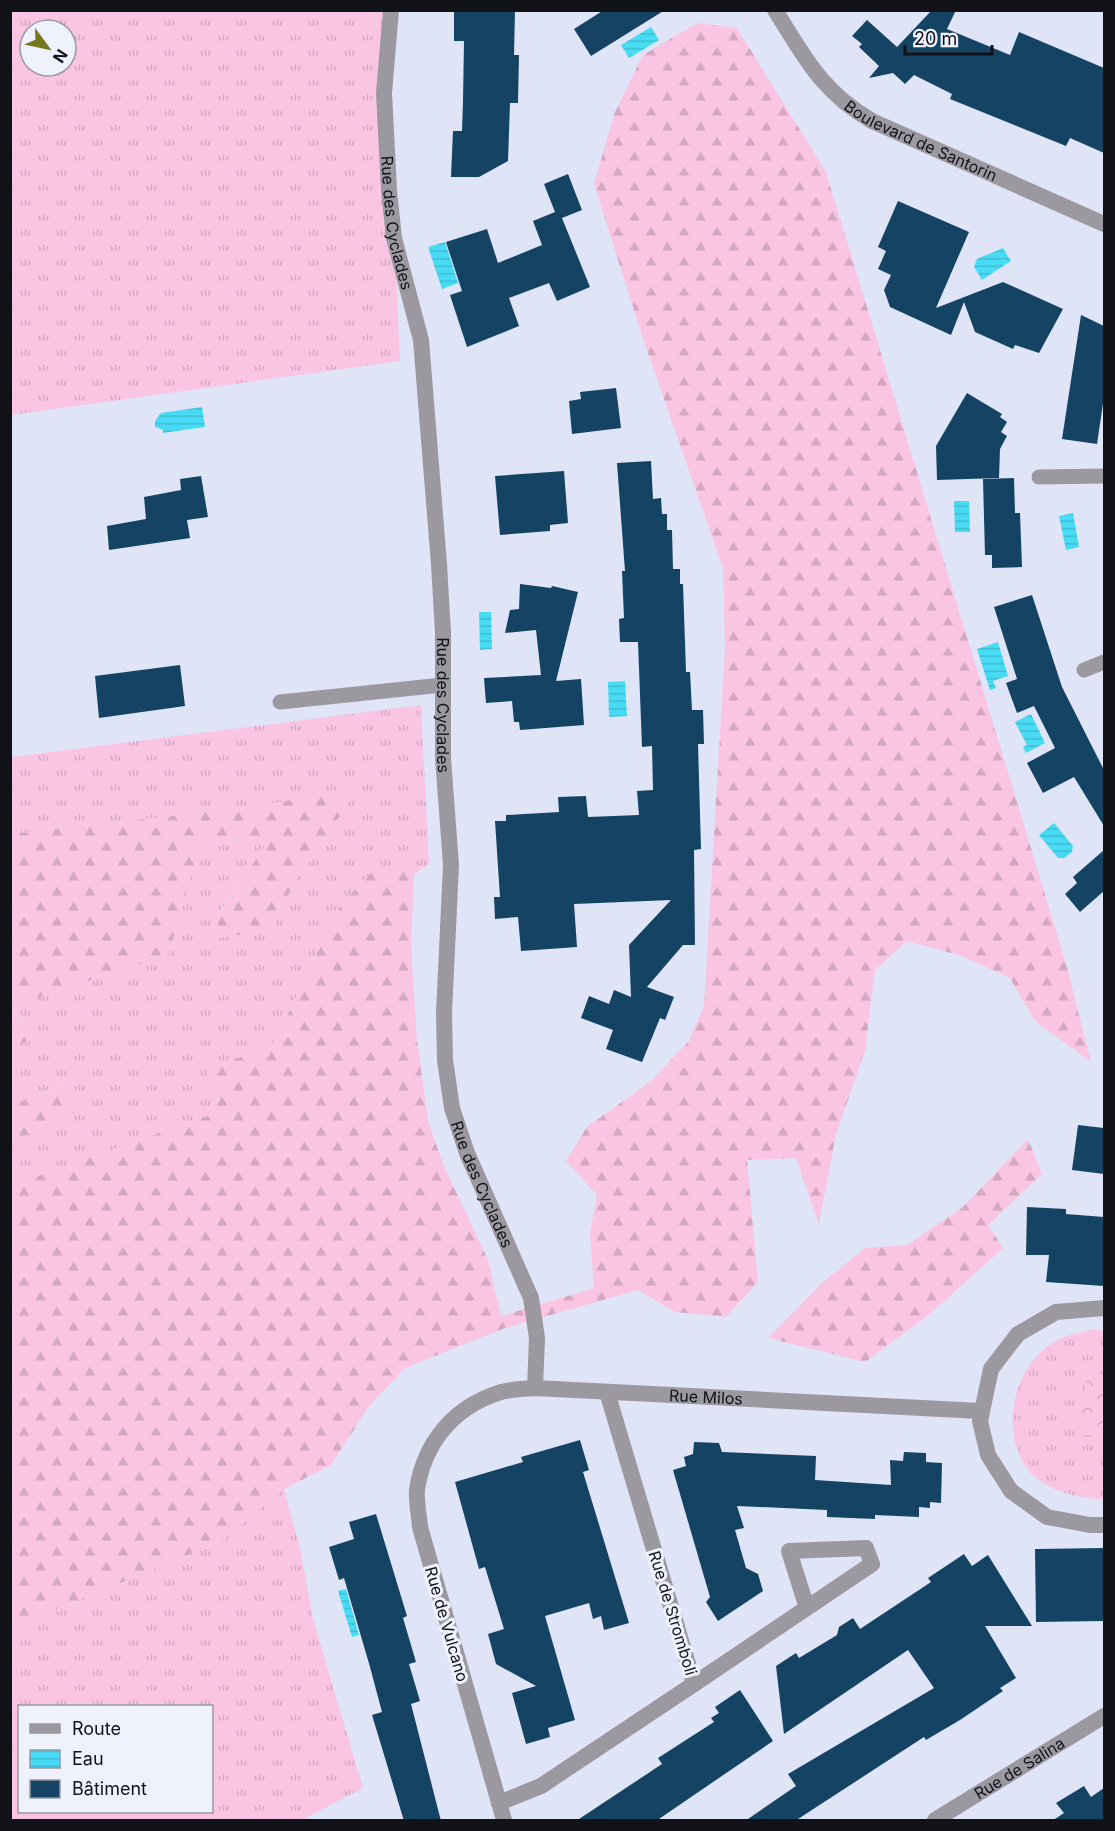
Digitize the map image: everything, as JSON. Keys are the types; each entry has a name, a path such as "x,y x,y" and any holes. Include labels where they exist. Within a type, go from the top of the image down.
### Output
{"street":[{"name":"Rue des Cyclades","path":"391,10 384,93 384,141 394,238 421,340 439,564 443,758 451,865 444,1013 445,1060 452,1108 467,1153 531,1298 537,1338 535,1388"},
{"name":"Boulevard de Santorin","path":"775,10 828,89 849,107 872,121 1104,224"},
{"path":"1104,1308 1056,1312 1018,1334 991,1369 980,1411 987,1455 1011,1491 1047,1517 1104,1525"},
{"name":"Rue Milos","path":"442,1428 468,1405 500,1392 535,1388 980,1411"},
{"name":"Rue de Stromboli","path":"499,1803 541,1786 694,1684 607,1392"},
{"name":"Rue de Vulcano","path":"442,1428 424,1459 417,1492 420,1527 504,1821"},
{"path":"694,1684 807,1608 872,1564 866,1548 789,1551 807,1608"},
{"name":"Rue de Salina","path":"935,1821 1104,1716"}],"lane":[{"path":"1040,477 1104,476"},
{"path":"1084,670 1104,662"},
{"path":"280,702 442,685"}],"green space":[{"path":"10,11 385,11 400,361 11,415"},
{"path":"697,23 737,28 826,172 1067,967 1091,1062 1035,1021 1010,978 962,956 907,941 875,970 865,1051 836,1134 819,1224 796,1158 747,1160 758,1282 726,1317 675,1312 638,1290 505,1328 405,1368 369,1406 331,1465 284,1489 220,1542 11,1628 10,1186 213,1114 207,1066 271,1049 340,906 379,864 414,874 411,947 417,1040 428,1121 443,1164 488,1260 501,1316 594,1288 590,1233 597,1195 566,1161 587,1127 650,1082 689,1041 704,1006 725,647 723,568 642,336 594,184 615,112 643,55"},
{"path":"421,705 429,864 414,874 379,864 340,906 271,1049 207,1066 213,1114 11,1186 11,1142 76,1112 64,1085 11,1105 11,1047 33,1040 11,1007 169,954 202,838 267,843 218,914 218,937 272,930 294,884 357,790 244,808 11,834 11,757"},
{"path":"358,789 294,884 272,930 218,938 218,915 267,843 202,838 169,954 11,1007 11,834 244,808"},
{"path":"11,1008 33,1040 10,1047"},
{"path":"65,1085 76,1112 11,1142 11,1105"},
{"path":"1028,1139 1042,1174 988,1225 1003,1248 930,1314 865,1362 768,1338 821,1284 865,1248 907,1245 963,1207"},
{"path":"1093,1329 1104,1331 1104,1499 1073,1495 1041,1482 1026,1467 1013,1434 1015,1397 1021,1380 1031,1364 1043,1350 1058,1340"},
{"path":"1087,1373 1104,1375 1104,1438 1080,1436"},
{"path":"284,1489 300,1548 313,1619 363,1788 302,1820 11,1820 11,1628 220,1542"}],"water":[{"path":"651,27 659,40 629,58 621,45"},
{"path":"445,242 458,283 442,289 428,247"},
{"path":"1003,248 1011,261 982,280 974,267 977,259"},
{"path":"202,407 205,427 163,433 163,430 155,427 155,421 161,413"},
{"path":"954,501 969,501 970,532 955,532"},
{"path":"1073,513 1079,547 1066,550 1059,516"},
{"path":"479,612 491,612 492,649 480,650"},
{"path":"998,642 1008,676 993,681 996,688 990,690 977,649"},
{"path":"625,681 627,716 609,717 608,682"},
{"path":"1031,714 1045,743 1026,753 1023,747 1027,745 1015,722"},
{"path":"1054,823 1073,846 1072,852 1064,858 1058,858 1039,835"},
{"path":"346,1589 359,1635 352,1637 338,1591"}],"building":[{"path":"454,10 515,10 514,55 519,55 518,103 510,103 508,161 479,177 451,177 453,131 462,131 463,102 464,41 454,41"},
{"path":"604,10 665,10 591,56 574,29"},
{"path":"932,10 956,10 947,29 1010,55 1019,32 1104,68 1104,153 1070,138 1066,146 950,99 952,94 914,75 905,84 893,73 869,78 879,66 859,47 862,44 852,36 867,20 897,47"},
{"path":"568,174 582,210 562,218 590,287 557,301 549,283 509,298 519,326 467,347 450,295 462,291 446,242 487,229 498,263 542,245 533,221 555,212 544,184"},
{"path":"898,201 969,232 936,308 1003,282 1063,309 1039,353 1015,345 1013,349 975,332 964,302 951,335 890,307 884,290 891,275 878,269 886,251 878,247"},
{"path":"1081,315 1104,326 1104,397 1097,444 1062,439"},
{"path":"616,388 621,428 572,434 569,401 581,399 580,392"},
{"path":"967,393 1002,414 1000,417 1007,422 1001,432 1007,436 1000,449 999,478 937,480 936,446"},
{"path":"651,461 653,499 661,498 662,514 667,514 667,530 672,530 673,569 680,569 680,584 683,584 686,672 690,672 692,710 703,710 704,744 698,744 701,849 694,850 695,945 683,945 647,987 674,997 665,1020 660,1018 642,1062 606,1049 613,1030 581,1018 589,996 609,1004 614,990 631,997 629,945 671,900 574,904 577,947 521,951 518,917 495,919 494,897 500,897 495,821 506,821 506,815 559,812 558,797 586,796 588,817 639,815 637,791 653,790 652,746 642,747 638,642 620,642 619,619 624,618 622,571 625,571 617,463"},
{"path":"564,471 568,523 550,525 550,531 500,535 495,476"},
{"path":"201,476 208,517 187,520 190,538 109,550 107,526 146,519 144,497 181,490 180,479"},
{"path":"1014,478 1015,513 1020,513 1022,567 992,568 992,555 985,555 983,479"},
{"path":"520,584 551,588 552,586 578,592 556,681 581,679 584,725 520,730 519,722 514,722 512,701 486,703 484,678 541,675 536,630 505,633 510,610 519,609"},
{"path":"1032,595 1062,687 1104,770 1104,826 1074,777 1043,793 1027,763 1055,748 1034,706 1017,713 1006,683 1017,679 994,607"},
{"path":"180,665 185,706 99,718 95,676"},
{"path":"1104,850 1104,891 1080,912 1065,894 1077,883 1073,877"},
{"path":"1078,1125 1104,1128 1104,1174 1072,1170"},
{"path":"1027,1207 1066,1209 1066,1214 1104,1217 1104,1286 1046,1282 1049,1255 1026,1255"},
{"path":"580,1440 589,1470 583,1472 629,1623 604,1630 601,1616 593,1619 589,1603 545,1616 575,1720 548,1728 550,1737 526,1744 512,1693 536,1686 496,1664 488,1634 504,1629 485,1567 479,1569 455,1482 523,1462 521,1457"},
{"path":"694,1442 719,1443 722,1452 816,1456 815,1480 891,1485 890,1460 903,1461 904,1452 926,1453 926,1462 942,1463 941,1503 930,1502 930,1508 919,1507 919,1517 875,1515 875,1519 827,1517 827,1510 737,1506 744,1528 735,1530 746,1568 758,1574 763,1591 718,1621 706,1602 710,1597 673,1470 686,1466 684,1457 693,1454"},
{"path":"376,1514 407,1616 403,1618 416,1662 409,1664 420,1701 411,1704 441,1821 404,1821 372,1715 382,1712 370,1667 344,1578 339,1580 329,1547 354,1539 349,1522"},
{"path":"1104,1548 1104,1621 1036,1622 1035,1549"},
{"path":"964,1554 972,1566 988,1555 1032,1626 985,1626 1016,1678 1000,1688 1003,1691 960,1720 926,1740 924,1737 795,1821 745,1821 796,1786 788,1774 934,1688 908,1650 784,1734 776,1666 796,1653 799,1658 837,1635 839,1627 853,1618 860,1629 931,1582 928,1578"},
{"path":"740,1690 773,1741 656,1821 576,1821 662,1764 658,1758 714,1722 711,1718 719,1713 715,1707"},
{"path":"1084,1786 1091,1797 1104,1788 1104,1821 1052,1821 1064,1813 1056,1803"}]}
